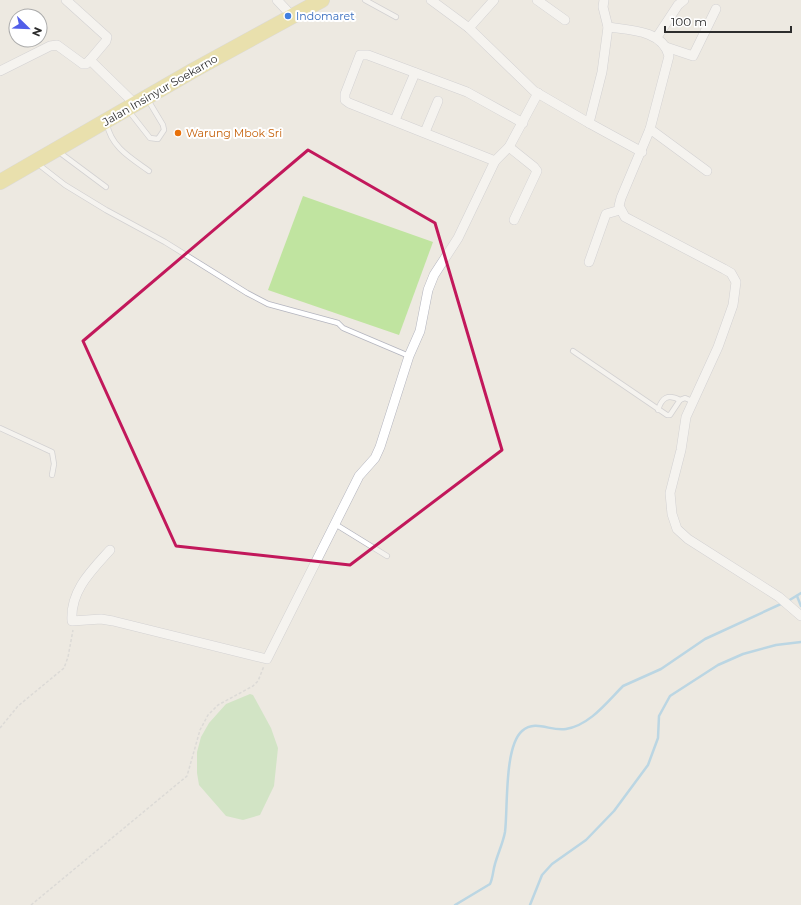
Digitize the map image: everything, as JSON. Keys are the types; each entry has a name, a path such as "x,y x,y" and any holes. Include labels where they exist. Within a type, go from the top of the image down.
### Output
{"main road":[{"name":"Jalan Insinyur Soekarno","path":"0,182 136,103 322,0"}],"street":[{"path":"0,71 54,45 60,46 83,64 86,64 90,60 106,41 107,37 66,0"},
{"path":"277,0 292,16"},
{"path":"431,0 469,28 538,93 642,152"},
{"path":"469,28 494,0"},
{"path":"537,0 565,20"},
{"path":"589,123 602,72 608,27 603,7 604,0"},
{"path":"657,37 678,5 684,0"},
{"path":"666,47 693,56 716,8"},
{"path":"608,27 637,31 657,37 666,47 669,60 650,129 642,152 621,198 620,210 625,217 639,226 724,269 731,274 736,282 733,305 718,347 704,381 686,416 682,450 670,493 670,504 674,524 688,540 779,597 801,616"},
{"path":"495,161 345,100 345,94 360,55 368,55 467,92 523,123"},
{"path":"90,60 136,103"},
{"path":"395,120 416,73"},
{"path":"110,550 88,573 78,589 72,606 72,621 101,619 113,621 267,659 359,476 375,458 409,356 420,331 428,290 434,275 458,238 495,161 509,147 538,93"},
{"path":"425,132 438,101"},
{"path":"650,129 707,170"},
{"path":"509,147 537,171 514,220"},
{"path":"589,262 606,214 620,210"}],"lane":[{"path":"365,0 396,17"},
{"path":"136,103 163,125 164,130 158,138 150,138 136,103"},
{"path":"106,121 108,133 119,149 149,171"},
{"path":"56,150 106,187"},
{"path":"36,162 65,185 268,304 338,323 343,328 409,356"},
{"path":"573,351 667,416 670,415 680,400"},
{"path":"658,410 660,402 665,397 670,396 680,400 685,398 692,402"},
{"path":"0,428 52,452 54,464 52,475"},
{"path":"335,524 387,556"}],"path":[{"path":"0,728 18,706 64,668 67,663 74,627 72,621"},
{"path":"31,905 187,776 200,730 208,715 218,705 253,686 258,681 267,659"}],"highlighted area":[{"path":"308,150 435,223 502,450 350,565 176,546 83,341"}],"green space":[{"path":"303,196 433,242 399,335 268,290"},
{"path":"250,694 253,695 271,728 278,748 274,786 260,815 243,820 226,816 199,785 197,773 197,752 201,737 209,723 226,704"}],"waterway":[{"path":"788,601 801,593"},
{"path":"797,596 801,606"},
{"path":"455,905 491,882 494,866 505,832 508,778 512,750 516,739 522,731 533,726 555,729 575,727 598,712 623,686 661,669 705,639 783,603"},
{"path":"530,905 542,875 552,864 586,840 614,811 648,765 658,738 659,716 670,696 718,665 743,654 776,645 801,642"}],"place":[{"name":"Indomaret","path":"288,16"},
{"name":"Warung Mbok Sri","path":"178,133"}]}
